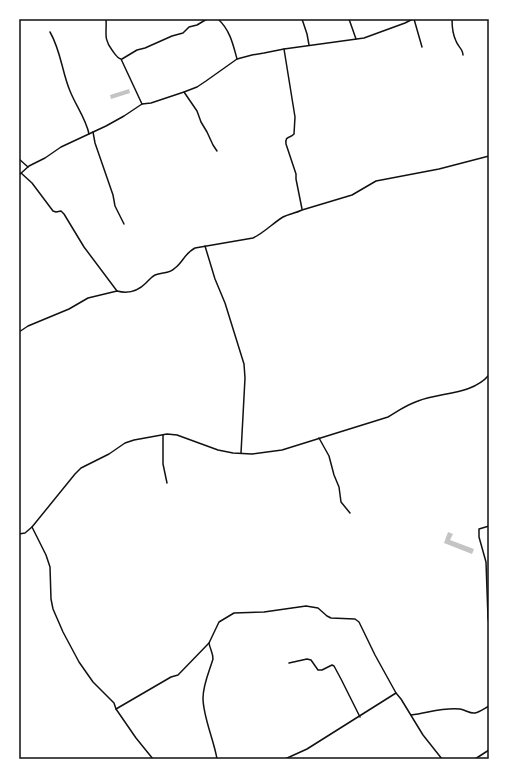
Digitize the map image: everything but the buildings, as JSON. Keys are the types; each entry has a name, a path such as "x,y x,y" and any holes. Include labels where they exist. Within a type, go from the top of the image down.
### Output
{"street":[{"path":"106,19 106,39 108,44 118,58 122,59 142,104"},
{"path":"122,59 137,50 183,33 189,28 207,19"},
{"path":"218,19 225,26 233,42 237,59"},
{"path":"302,19 309,45"},
{"path":"349,19 356,39"},
{"path":"19,175 28,167 61,147 124,116 142,104 151,103 197,87 237,59 284,49 364,38 413,19 422,47"},
{"path":"452,19 454,36 456,42 463,51 463,55"},
{"path":"50,32 60,55 70,92 86,122 89,134"},
{"path":"284,49 295,117 294,134 286,139 286,144 296,174 302,210"},
{"path":"184,92 217,151"},
{"path":"93,132 95,143 113,195 115,206 124,224"},
{"path":"19,332 28,326 69,309 88,298 117,291 136,291 155,275 175,269 190,250 199,247 253,238 260,235 283,217 352,195 376,181 439,169 489,156"},
{"path":"19,159 28,167"},
{"path":"21,173 32,183 53,211 61,211 64,214 84,247 117,291"},
{"path":"205,246 215,279 234,329 244,364 245,378 240,453"},
{"path":"19,534 25,533 32,527 81,468 134,440 163,435 177,435 218,450 233,453 252,454 282,450 388,417 406,405 419,400 475,386 489,374"},
{"path":"163,435 164,464 167,483"},
{"path":"319,438 329,456 334,476 339,487 341,502 350,512"},
{"path":"489,526 479,529 479,538 486,562 489,624"},
{"path":"32,527 46,555 50,567 51,599 53,609 62,632 79,662 93,682 114,703 116,709 136,738 153,759"},
{"path":"116,709 171,677 178,675 209,643 219,622 234,613 264,612 306,606 318,608 326,616 331,618 355,619 358,622 396,693 411,714 423,735 442,759"},
{"path":"209,643 213,659 205,684 203,698 207,720 218,759"},
{"path":"289,663 307,659 311,660 318,670 322,670 332,665 334,666 360,717"},
{"path":"285,759 307,749 396,693"},
{"path":"411,714 421,714 440,709 460,709 470,713 476,713 489,706"},
{"path":"475,759 489,750"}]}
